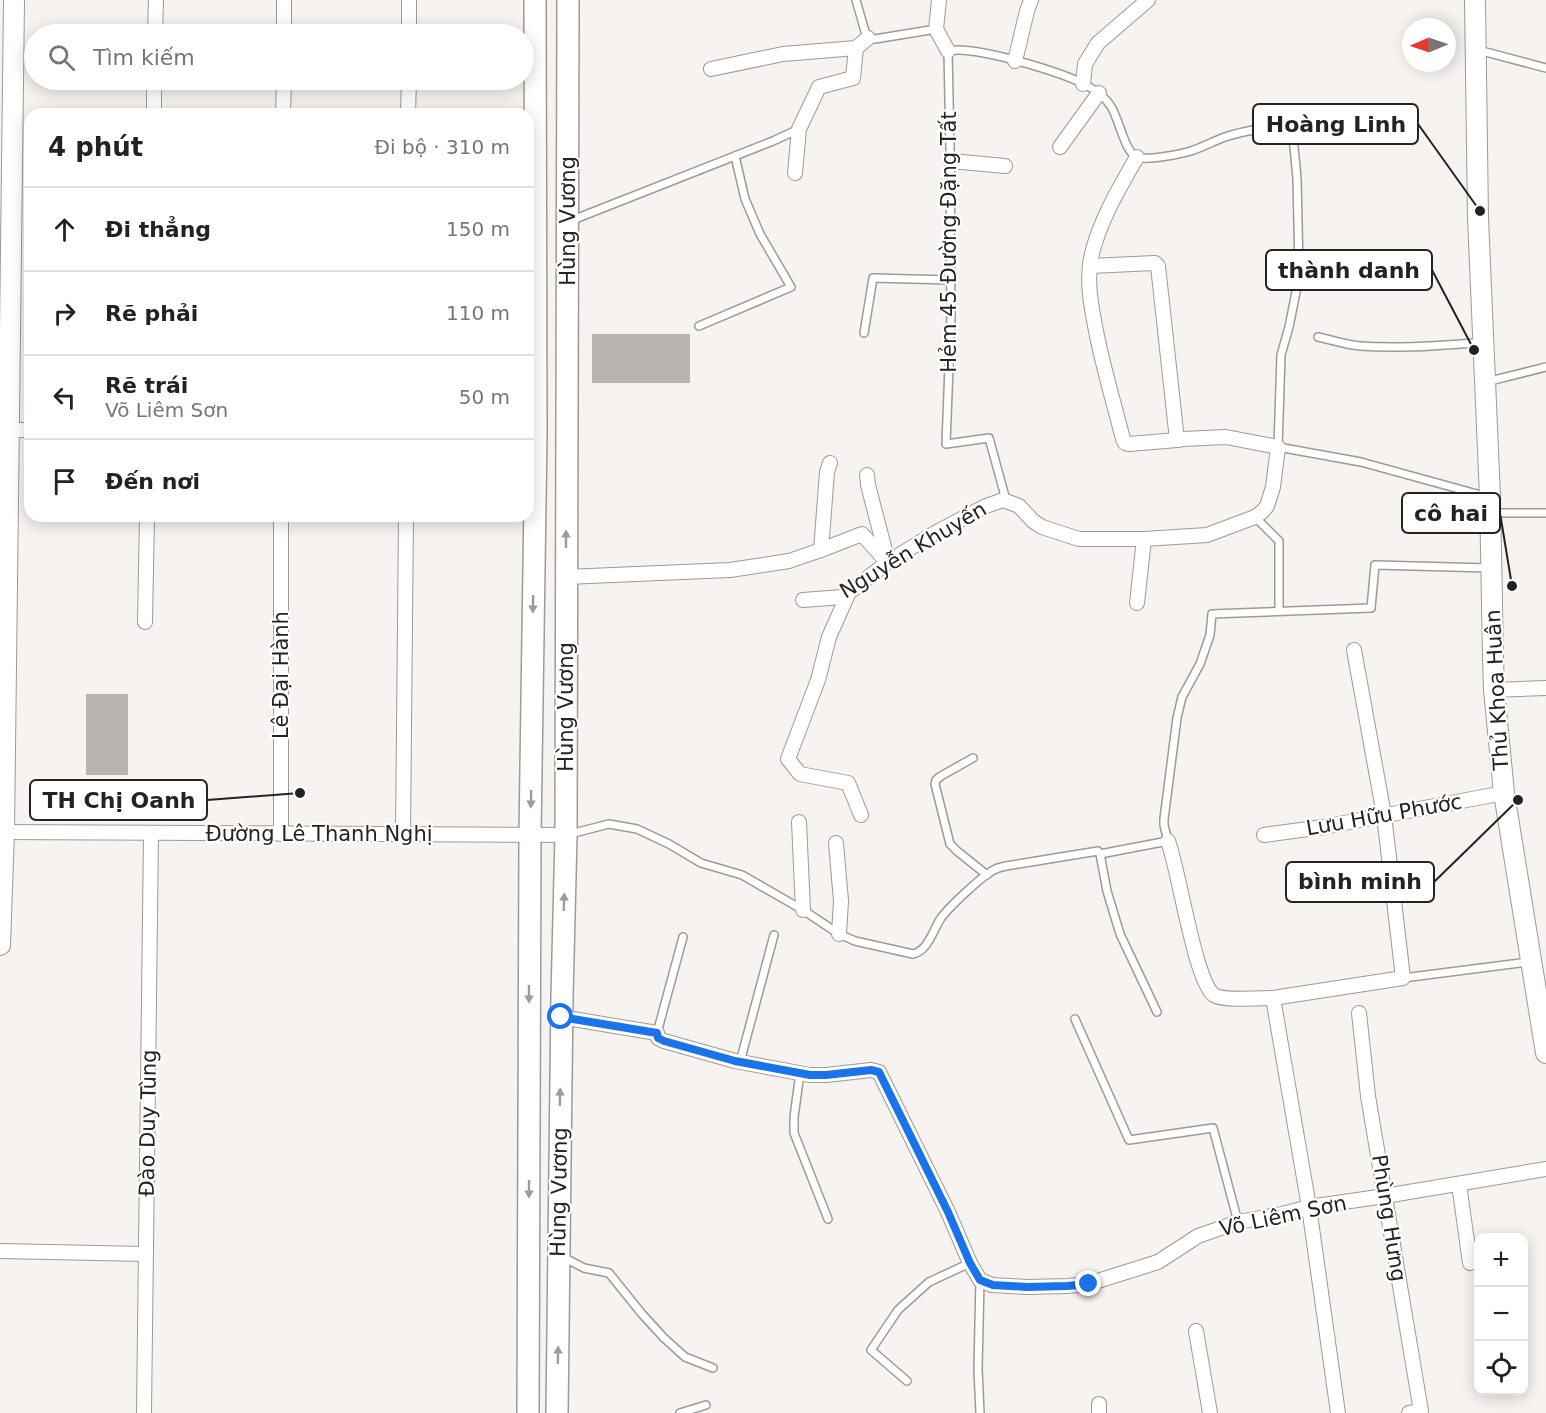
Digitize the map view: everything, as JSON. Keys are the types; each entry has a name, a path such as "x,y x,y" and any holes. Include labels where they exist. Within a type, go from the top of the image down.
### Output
{"main road":[{"path":"0,945 5,430 14,0"},
{"name":"Hùng Vương","path":"534,216 536,0"},
{"name":"Hùng Vương","path":"557,1413 561,1017 566,835 568,0"},
{"name":"Thủ Khoa Huân","path":"1475,0 1478,218 1486,382 1494,690 1504,793 1546,1053"},
{"name":"Hùng Vương","path":"528,1413 532,522"},
{"path":"528,1253 559,1255"}],"street":[{"path":"155,24 156,0"},
{"path":"284,0 284,24"},
{"path":"409,0 409,24"},
{"path":"936,29 939,0"},
{"path":"1015,61 1031,0"},
{"path":"1083,84 1085,64 1098,43 1148,0"},
{"name":"Hẻm 45 Đường Đặng Tất","path":"936,29 948,51"},
{"path":"711,69 783,54 856,48 868,38"},
{"path":"795,173 799,129 819,87 853,78 856,48"},
{"path":"154,90 154,108"},
{"path":"284,90 284,108"},
{"path":"408,108 409,90"},
{"path":"1060,147 1100,93"},
{"path":"1137,157 1098,232 1090,266 1089,285 1101,356 1123,439 1129,444 1226,437 1278,447 1271,497 1267,506 1255,517"},
{"path":"951,161 1005,166"},
{"path":"1090,266 1155,263 1158,266 1177,440"},
{"path":"5,430 24,430"},
{"path":"821,550 827,472 830,464"},
{"path":"867,475 888,562"},
{"name":"Nguyễn Khuyến","path":"803,600 842,597 888,562 935,533 992,503 1006,500 1019,506 1042,527 1088,540 1207,535 1255,517"},
{"path":"145,622 147,522"},
{"name":"Lê Đại Hành","path":"281,522 281,834"},
{"path":"403,834 406,522"},
{"path":"566,577 730,570 789,561 862,534 888,562"},
{"path":"1137,603 1144,539"},
{"path":"849,592 829,637 818,680 788,759 800,774 848,783 861,815"},
{"path":"1168,841 1205,985 1219,998 1273,998 1403,978 1384,815 1354,650"},
{"path":"1494,690 1546,688"},
{"name":"Lưu Hữu Phước","path":"1264,835 1323,827 1504,793"},
{"path":"799,822 803,910"},
{"name":"Đường Lê Thanh Nghị","path":"2,832 566,835"},
{"name":"Đào Duy Tùng","path":"144,1413 151,833"},
{"path":"836,843 841,901 839,934"},
{"path":"1273,998 1309,1207 1338,1413"},
{"name":"Phùng Hưng","path":"1359,1013 1368,1096 1417,1412"},
{"path":"561,1017 657,1033 658,1038 664,1041 740,1062 800,1073 820,1076 871,1070 879,1072 948,1212 970,1263 986,1282"},
{"name":"Võ Liêm Sơn","path":"986,1282 1027,1287 1089,1284 1158,1262 1197,1236 1238,1222 1309,1207 1546,1169"},
{"path":"1459,1184 1470,1263"},
{"path":"0,1251 146,1254"},
{"path":"1196,1331 1210,1413"}],"lane":[{"path":"856,0 868,38 875,39 936,29"},
{"path":"1476,49 1546,68"},
{"path":"948,51 969,51 1041,68 1100,93 1115,113 1131,153 1137,157 1146,159 1189,152 1225,137 1267,128 1287,129 1291,132 1297,178 1299,268 1294,304 1281,355 1278,447 1361,462 1490,505 1546,513"},
{"name":"Hẻm 45 Đường Đặng Tất","path":"948,51 951,315 946,444 989,438 1006,500"},
{"path":"568,222 799,129"},
{"path":"699,326 791,287 760,234 745,199 735,156"},
{"path":"864,333 873,278 951,280"},
{"path":"1318,337 1358,346 1389,347 1484,342"},
{"path":"1486,382 1546,367"},
{"path":"1255,517 1279,542 1279,611"},
{"path":"566,835 609,824 637,830 669,844 701,863 742,875 839,934 855,941 913,954 919,953 942,917 987,875 998,868 1089,852 1100,854 1168,841 1164,819 1177,718 1184,691 1200,664 1210,635 1212,614 1371,608 1375,566 1491,568"},
{"path":"973,758 941,776 934,784 950,844 987,875"},
{"path":"1100,854 1107,891 1120,934 1157,1012"},
{"path":"740,1062 774,935"},
{"path":"657,1033 683,937"},
{"path":"1403,978 1531,961"},
{"path":"1075,1019 1129,1140 1213,1128 1238,1222"},
{"path":"800,1073 794,1133 828,1219"},
{"path":"559,1255 584,1268 609,1273 664,1338 685,1357 713,1368"},
{"path":"907,1381 871,1350 898,1310 929,1282 970,1263"},
{"path":"980,1413 978,1370 986,1282"},
{"path":"680,1413 706,1405"}],"building":[{"path":"592,334 690,334 690,383 592,383"},
{"path":"86,694 128,694 128,775 86,775"}],"place":[{"name":"Hoàng Linh","path":"1480,211"},
{"name":"thành danh","path":"1474,350"},
{"name":"cô hai","path":"1512,586"},
{"name":"TH Chị Oanh","path":"300,793"},
{"name":"bình minh","path":"1518,800"}],"route":[{"path":"561,1017 657,1033 658,1038 664,1041 735,1061 810,1075 820,1076 871,1070 879,1072 980,1280 993,1285 1027,1287 1089,1284"}]}
